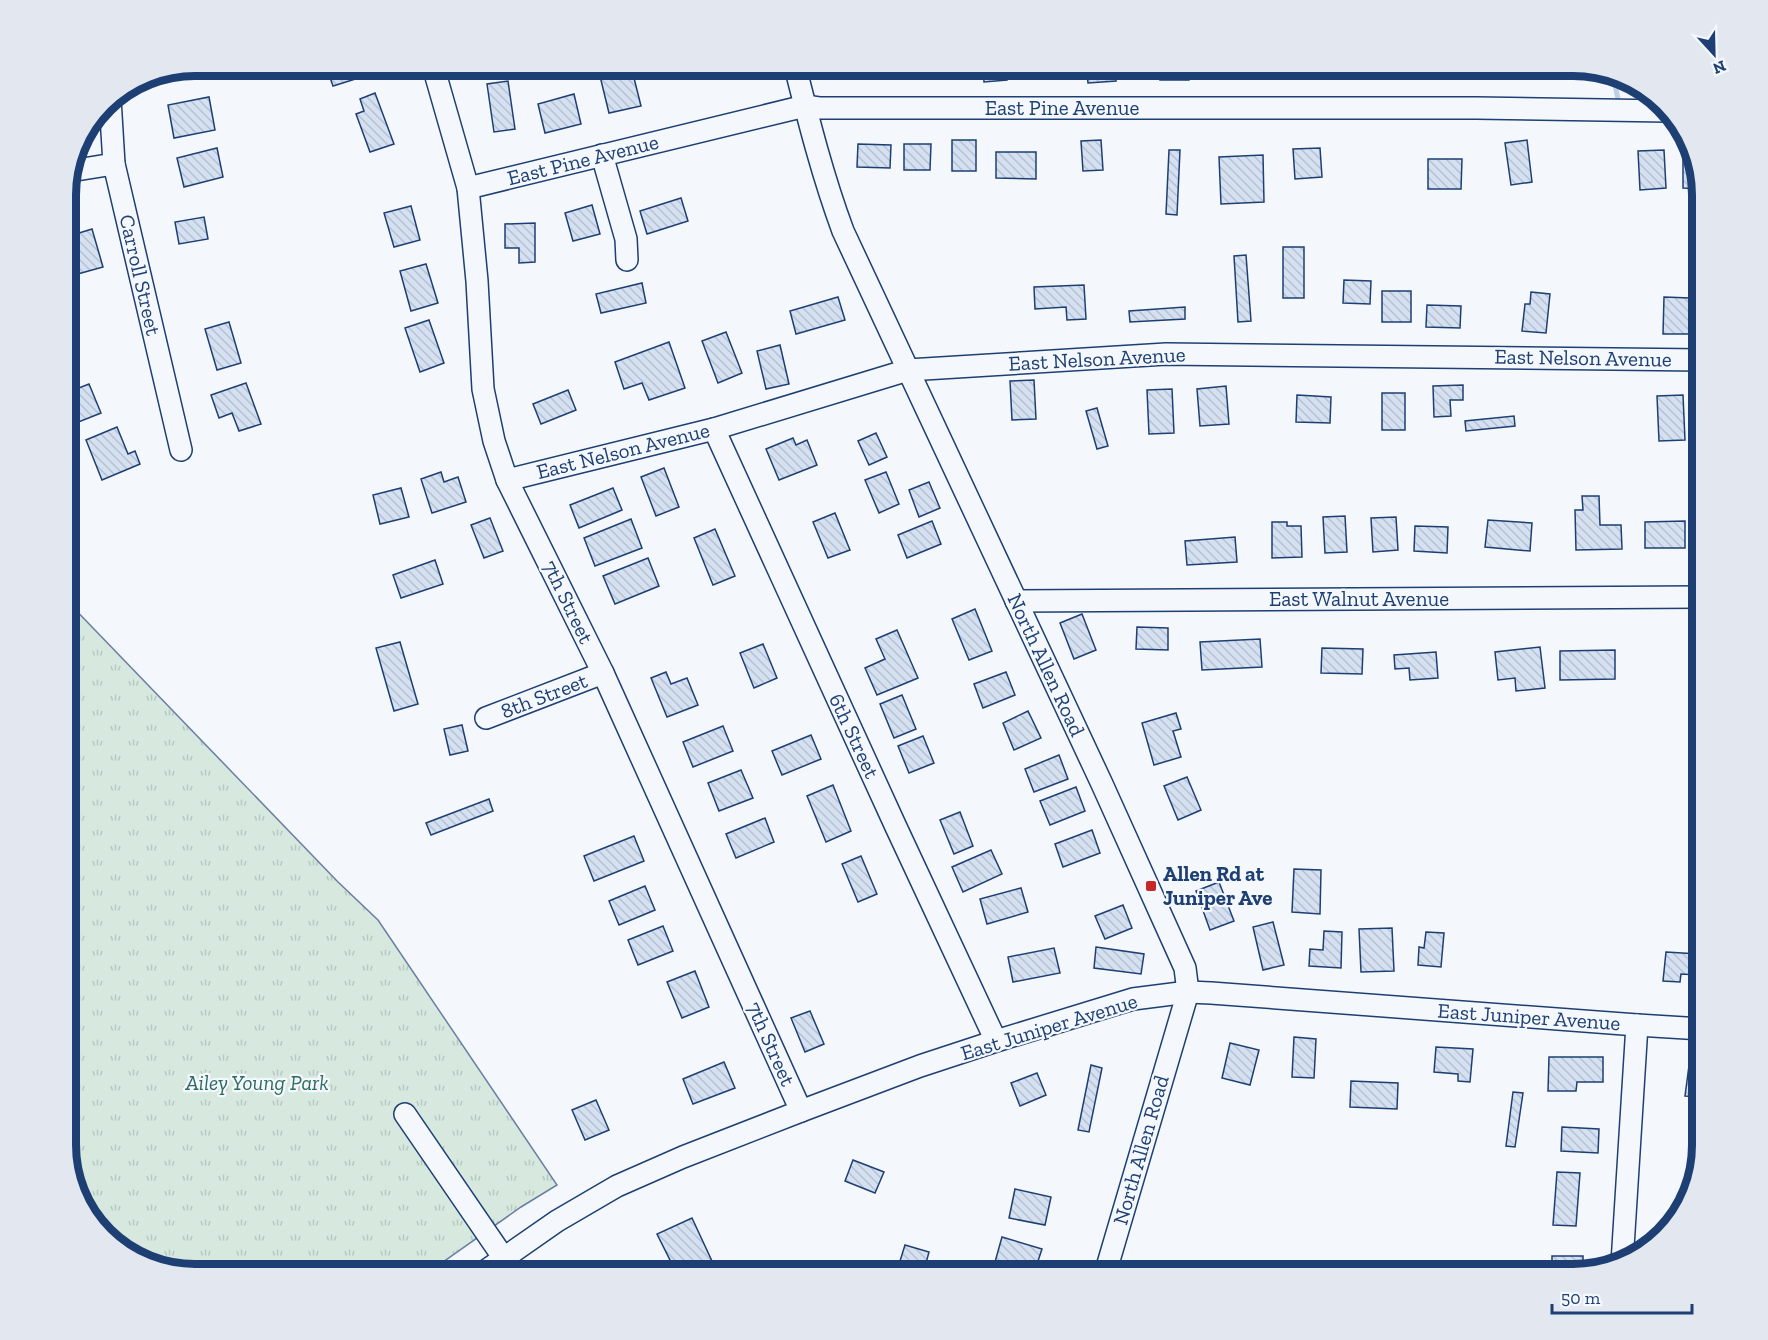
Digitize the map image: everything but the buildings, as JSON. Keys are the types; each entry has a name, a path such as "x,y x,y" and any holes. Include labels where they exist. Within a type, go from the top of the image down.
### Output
{"street":[{"name":"7th Street","path":"436,77 468,188 477,281 483,388 494,441 507,480 603,674 801,1111"},
{"name":"North Allen Road","path":"798,77 830,195 843,231 1102,784 1185,968 1188,992 1108,1264"},
{"name":"East Pine Avenue","path":"468,188 805,106 819,108 1476,108 1657,111"},
{"name":"Carroll Street","path":"111,112 114,164 181,450"},
{"path":"602,155 626,238 627,260"},
{"path":"80,169 114,164"},
{"name":"East Nelson Avenue","path":"507,480 714,429 908,370 1166,354 1692,360"},
{"name":"6th Street","path":"714,429 996,1041"},
{"name":"East Walnut Avenue","path":"1016,601 1692,597"},
{"name":"8th Street","path":"486,718 603,674"},
{"name":"East Juniper Avenue","path":"494,1264 557,1221 617,1186 683,1157 920,1066 1133,999 1188,992 1692,1028"},
{"path":"1623,1252 1637,1025"},
{"path":"405,1114 503,1257"}],"green space":[{"name":"Ailey Young Park","path":"77,611 338,882 378,920 557,1185 521,1207 440,1264 195,1264 172,1261 136,1248 111,1229 97,1211 81,1176 77,1153"}],"waterway":[{"path":"1615,85 1619,104"}],"place":[{"name":"Allen Rd at Juniper Ave","path":"1151,886"}]}
